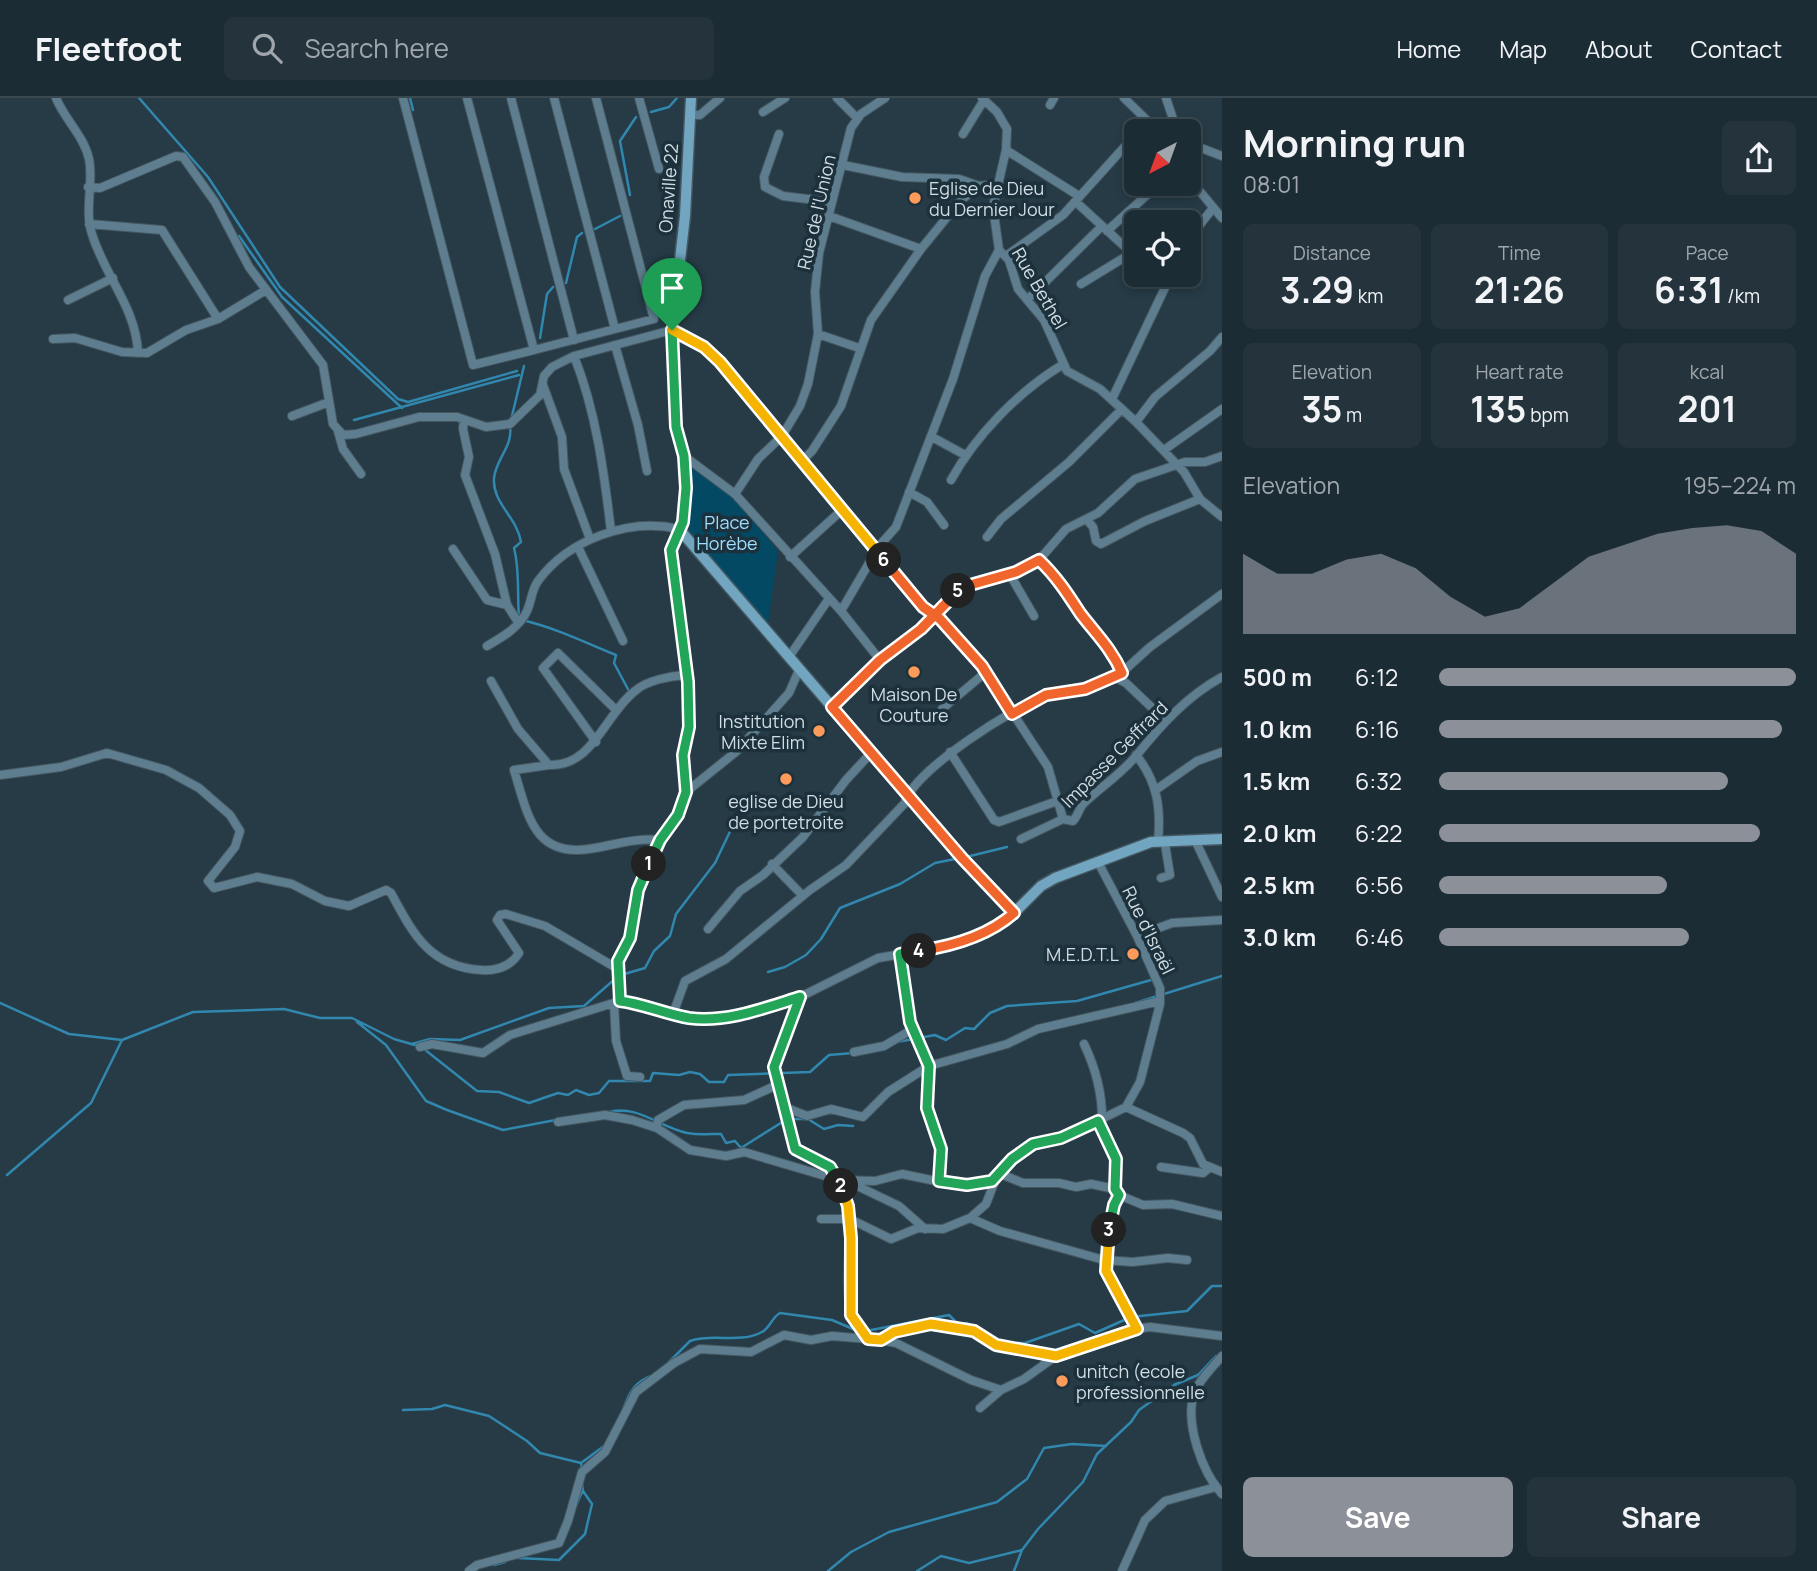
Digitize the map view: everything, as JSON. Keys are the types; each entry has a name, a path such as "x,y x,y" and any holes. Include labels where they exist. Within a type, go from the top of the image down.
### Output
{"street":[{"path":"56,98 83,141 89,162 89,224 92,237 136,327 138,353"},
{"path":"403,98 473,365 654,319 673,326 704,347 720,362 877,553 903,579 923,607 944,623 986,672 1048,767 1060,800 1063,819"},
{"path":"467,98 534,350"},
{"path":"511,98 574,340"},
{"path":"554,98 615,329"},
{"path":"596,98 654,319"},
{"path":"639,98 659,169"},
{"name":"Onaville 22","path":"679,529 683,522 686,488 684,456 676,427 673,326 685,216 691,98"},
{"path":"691,115 700,115 720,98"},
{"path":"763,112 785,98"},
{"path":"837,98 857,118 885,98"},
{"path":"1124,98 1146,119"},
{"path":"1166,98 1173,119"},
{"path":"964,134 985,99"},
{"name":"Rue Bethel","path":"985,99 1007,129 1006,150 993,207 1002,253 1018,289 1044,320 1062,365"},
{"name":"Rue de l'Union","path":"735,494 758,459 782,436 800,406 808,384 818,334 816,274 851,128 857,118"},
{"path":"779,134 764,177 765,187 783,196 832,202"},
{"path":"841,611 896,527 966,343 985,276 1002,253 1046,230 1124,148"},
{"path":"1201,148 1222,156"},
{"path":"1006,150 1078,199 1124,247"},
{"path":"88,187 100,188 176,156 183,157 215,202 232,239 266,290 323,365 333,424 343,449 361,474"},
{"path":"843,165 902,177 959,180 979,186 998,184"},
{"path":"802,461 841,406 859,348 871,320 921,249 961,200 979,186"},
{"path":"1201,193 1222,218"},
{"path":"1027,300 1104,228 1144,196"},
{"path":"1201,223 1213,208"},
{"path":"830,216 921,249"},
{"path":"89,224 162,230 218,319"},
{"path":"1081,285 1124,260"},
{"path":"68,300 113,278"},
{"path":"1112,399 1165,287"},
{"path":"53,339 75,338 146,353 186,330 218,319 266,290"},
{"path":"338,431 348,436 419,417 457,417 486,427 510,424 540,395 544,376 552,368 575,356 673,326"},
{"path":"818,334 859,348"},
{"path":"1136,422 1155,397 1210,351 1222,337"},
{"path":"615,345 638,425 647,471"},
{"path":"575,356 585,383 603,462 611,531"},
{"path":"951,480 965,455 999,416 1062,365 1073,377 1100,389 1112,399 1164,450 1200,499 1222,517"},
{"path":"543,385 562,437 564,469 590,539"},
{"path":"292,416 329,402"},
{"path":"987,537 1001,519 1069,462 1122,409"},
{"path":"1164,450 1222,409"},
{"path":"464,420 463,429 469,457 466,475 495,554 507,605 518,622"},
{"path":"932,437 965,455"},
{"path":"684,456 735,494 828,600 841,611 880,660"},
{"path":"832,707 880,660 921,629 963,587 1009,573 1039,560 1066,529 1087,520 1135,479 1177,465 1222,456"},
{"path":"909,492 927,502 944,525"},
{"path":"1087,520 1093,527 1096,541 1101,544 1145,521 1200,499"},
{"path":"790,557 842,510"},
{"path":"487,646 505,636 526,613 529,596 539,580 590,539 611,531 658,526 679,529 962,858 1014,913"},
{"path":"640,1077 627,1076 617,1041 618,961 630,938 638,890 660,840 678,815 686,792 683,755 689,727 686,675 671,550 679,529"},
{"path":"578,547 623,640"},
{"path":"453,549 487,600 507,605"},
{"path":"1039,560 1063,583 1082,615 1114,655 1119,675 1166,721"},
{"path":"1009,573 1034,616"},
{"path":"673,1014 685,981 726,960 803,896 846,865 876,837 905,803 907,794 950,752 1046,695 1085,689 1119,675 1150,647 1222,594"},
{"path":"789,657 828,600"},
{"path":"596,741 543,668 558,653 616,710"},
{"path":"686,792 737,751 789,693 799,670"},
{"path":"942,709 986,672"},
{"path":"660,840 626,839 594,849 566,850 544,843 533,826 514,770 572,762 596,741 616,710 646,684 686,675"},
{"name":"Impasse Geffrard","path":"1021,839 1063,819 1073,821 1081,805 1105,788 1166,721 1179,712 1190,696 1222,677"},
{"path":"491,681 518,729 549,765"},
{"path":"950,752 994,820 999,822 1060,800"},
{"path":"1157,789 1197,761 1222,752"},
{"path":"0,775 61,767 107,753 166,770 199,788 230,815 240,831 235,847 208,881 214,888 257,877 266,878 292,884 325,901 349,906 386,890 391,893 412,930 437,957 457,967 474,969 504,967 514,961 519,953 497,920 500,915 506,914 545,926 618,970"},
{"path":"708,929 740,891 763,875 803,837 846,780 871,753"},
{"path":"1136,755 1157,789 1162,843 1170,875 1161,878"},
{"path":"420,1047 432,1044 483,1053 510,1035 617,1002 644,1004 673,1014 721,1018 800,997 878,958 950,946 1000,925 1041,886 1055,877 1162,843 1222,839"},
{"path":"1196,842 1222,897"},
{"path":"772,864 803,896"},
{"name":"Rue d'Israël","path":"1098,864 1156,977 1160,1000 1140,1082 1126,1107"},
{"path":"1137,936 1172,923 1222,920"},
{"path":"900,954 905,997 913,1029 929,1066 927,1108 941,1149 939,1181"},
{"path":"800,997 774,1067 777,1084 795,1149 830,1167 842,1180 850,1219 851,1315 868,1339"},
{"path":"784,1107 807,1116 831,1109 863,1117 888,1092 929,1066 1006,1044 1038,1029 1160,1000"},
{"path":"854,1052 884,1046 913,1029"},
{"path":"1084,1044 1096,1072 1100,1120 1116,1159 1117,1192 1104,1260 1106,1271 1137,1329"},
{"path":"657,1128 658,1120 684,1105 744,1100 777,1084"},
{"path":"821,1219 850,1219 891,1239 910,1231 943,1229 970,1218 986,1204 992,1181 998,1173 1033,1144 1061,1138 1126,1107 1183,1133 1190,1138 1208,1169 1222,1172"},
{"path":"558,1122 605,1115 657,1128 690,1150 708,1156 744,1152 842,1180 899,1206 925,1229"},
{"path":"1161,1167 1203,1173 1208,1169"},
{"path":"998,1173 1023,1183 1045,1182 1076,1187 1091,1184 1117,1192 1138,1205 1172,1204 1222,1216"},
{"path":"842,1180 875,1181 902,1174 967,1185 992,1181"},
{"path":"970,1218 1000,1231 1104,1260 1133,1262 1168,1258 1187,1261"},
{"path":"881,1340 894,1332 931,1324 974,1331 996,1345 1056,1356"},
{"path":"979,1408 1000,1390 1024,1380 1056,1356 1137,1329 1150,1327 1222,1336"},
{"path":"469,1571 477,1564 559,1543 582,1472 605,1452 636,1392 685,1356 700,1349 751,1352 784,1335 811,1340 832,1336 881,1340 896,1343 971,1380 1000,1390"},
{"path":"1122,1571 1145,1520 1164,1502 1219,1491 1200,1455 1191,1415 1194,1394 1222,1356"}],"green space":[{"name":"Place Horèbe","path":"689,460 729,490 778,551 768,623 690,533"}],"waterway":[{"path":"139,98 208,177 280,287 398,399 408,402 517,371"},
{"path":"410,98 413,110"},
{"path":"651,112 669,107 677,98"},
{"path":"630,195 620,141 636,117"},
{"path":"595,229 620,216"},
{"path":"566,283 577,237 582,233"},
{"path":"239,236 282,297 402,408"},
{"path":"540,338 547,294 553,287"},
{"path":"511,420 524,366"},
{"path":"354,420 519,375"},
{"path":"510,427 507,446 495,471 494,487 519,533 521,542 514,548 518,574 519,618"},
{"path":"522,620 558,631 616,655 614,663 629,691"},
{"path":"621,975 645,968 654,951 670,936 676,914 715,863 736,819"},
{"path":"966,857 1007,847"},
{"path":"768,972 785,967 806,955 821,939 840,908 900,884 935,863 960,858"},
{"path":"1135,1003 1222,976"},
{"path":"412,1044 430,1039 460,1040 549,1008 584,1006 616,978"},
{"path":"897,1042 935,1035 946,1040 965,1028 974,1029 990,1013 1007,1006 1077,1001 1151,980"},
{"path":"0,1003 69,1034 122,1040 193,1012 284,1009 320,1018 352,1018 394,1039 418,1046"},
{"path":"357,1022 386,1045 426,1101 447,1110 503,1130 582,1115"},
{"path":"7,1175 91,1103 122,1040"},
{"path":"424,1049 477,1091 499,1092 529,1103 558,1093 568,1095 576,1090 589,1095 599,1093 609,1081 650,1081 653,1073 679,1075 690,1072 700,1074 709,1082 724,1082 728,1075 810,1072 829,1055 853,1053"},
{"path":"606,1113 628,1111 687,1133 721,1134 726,1143 735,1141 741,1148 784,1121"},
{"path":"791,1119 808,1119 824,1129 838,1125 853,1126"},
{"path":"1005,1343 1025,1343 1079,1324 1095,1333 1131,1317 1187,1311 1212,1286 1222,1286"},
{"path":"669,1362 690,1341 753,1336 765,1330 780,1313 832,1320 860,1332"},
{"path":"866,1331 949,1315 959,1325 967,1323 975,1327"},
{"path":"1014,1571 1022,1550 1038,1529 1083,1482 1097,1454 1131,1422 1139,1410 1174,1385 1198,1375 1216,1356"},
{"path":"623,1410 634,1388 642,1380 654,1375"},
{"path":"403,1410 432,1409 445,1405 489,1416 540,1453 581,1463"},
{"path":"828,1571 851,1552 889,1532 997,1502 1027,1479 1044,1448 1072,1444 1106,1446"},
{"path":"582,1470 581,1463 604,1446"},
{"path":"518,1558 559,1560 585,1534 592,1504 583,1491 582,1484"},
{"path":"575,1508 582,1492"},
{"path":"917,1571 941,1556 969,1563 1022,1550"},
{"path":"494,1565 505,1562"}],"place":[{"name":"Eglise de Dieu du Dernier Jour","path":"915,198"},
{"name":"Maison De Couture","path":"914,672"},
{"name":"Institution Mixte Elim","path":"819,731"},
{"name":"eglise de Dieu de portetroite","path":"786,779"},
{"name":"M.E.D.T.L","path":"1133,954"},
{"name":"unitch (ecole professionnelle","path":"1062,1381"}],"route":[{"path":"672,330 676,427 684,456 686,488 683,522 671,550 688,682 689,727 683,755 687,780 678,815 660,840 638,890 630,938 618,961 620,1001 644,1004 690,1018 721,1018 800,997 778,1051 774,1074 795,1149 813,1155 830,1167 839,1180 848,1206 851,1238 851,1315 868,1339 881,1340 894,1332 931,1324 974,1331 996,1345 1041,1351 1056,1356 1137,1329 1106,1271 1104,1260 1109,1227 1116,1196 1119,1195 1115,1189 1116,1159 1098,1121 1061,1138 1033,1144 1012,1159 992,1181 976,1181 967,1185 939,1181 941,1149 927,1108 929,1066 910,1022 900,954 950,946 1000,925 1014,913 962,858 832,707 880,660 921,629 933,615 939,608 963,587 1016,572 1039,560 1063,583 1082,615 1114,655 1122,673 1116,678 1085,689 1046,695 1012,714 982,666 940,619 933,615 923,607 903,579 877,553 720,362 684,333 672,330"}]}
